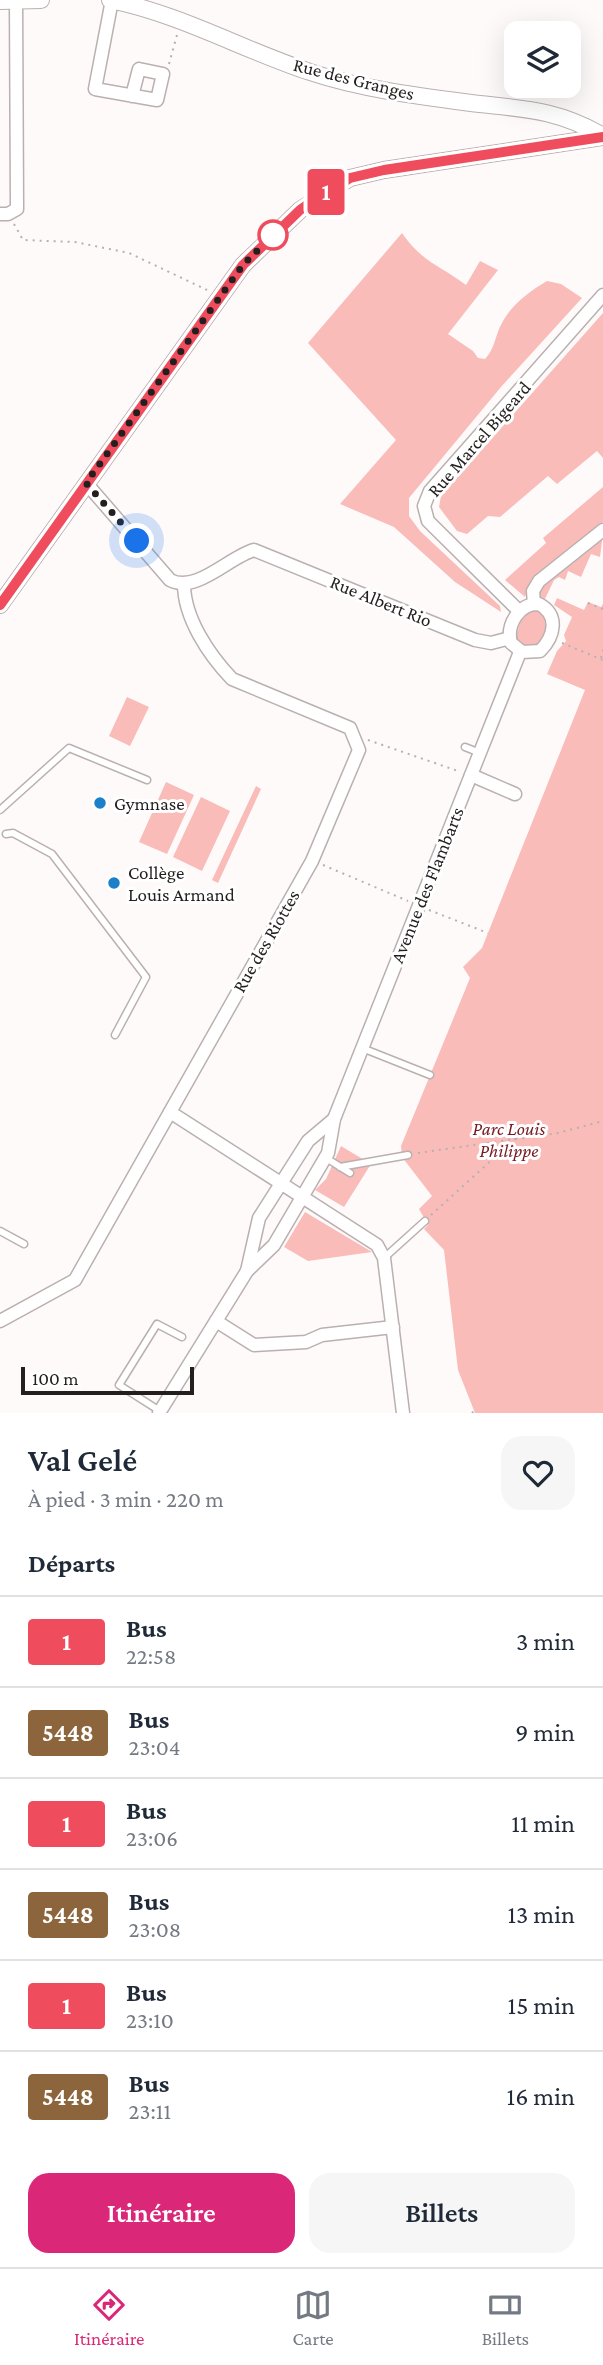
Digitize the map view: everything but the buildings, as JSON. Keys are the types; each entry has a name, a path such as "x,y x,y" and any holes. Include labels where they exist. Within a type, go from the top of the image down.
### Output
{"main road":[{"path":"8,1 41,0"},
{"name":"Rue des Granges","path":"111,0 181,20 311,73 398,93 574,119 603,137"},
{"path":"0,606 243,265 300,210 350,178 384,170 603,137"}],"street":[{"path":"111,0 96,89 132,96 157,100 163,74 139,69 132,96"},
{"path":"8,1 8,213"},
{"name":"Rue Marcel Bigeard","path":"519,611 428,521 424,506 430,491 603,295"},
{"path":"86,483 170,580 184,584 184,605 218,665 232,679 350,728 356,737"},
{"path":"534,604 533,592 539,581 603,530"},
{"name":"Rue Albert Rio","path":"184,584 254,551 475,640 491,643 510,638"},
{"path":"534,604 546,608 553,618 549,638 537,652 520,652 510,638 519,611 534,604"},
{"name":"Avenue des Flambarts","path":"326,1158 334,1119 520,652"},
{"name":"Rue des Riottes","path":"0,1321 75,1280 312,860 359,750 356,737"},
{"path":"471,775 515,794"},
{"path":"170,1112 373,1240 384,1258 403,1413"},
{"path":"247,1271 254,1228 308,1141 334,1119"},
{"path":"159,1412 247,1271 274,1245 326,1158"},
{"path":"216,1321 254,1345 306,1342 322,1335 393,1327"}],"lane":[{"path":"465,747 480,753"},
{"path":"0,810 69,748 147,779"},
{"path":"6,834 13,833 52,854 146,977 115,1035"},
{"path":"362,1048 430,1075"},
{"path":"340,1167 408,1154"},
{"path":"326,1158 350,1173"},
{"path":"384,1258 425,1221"},
{"path":"0,1231 24,1244"},
{"path":"159,1412 119,1385 158,1324 182,1337"}],"path":[{"path":"163,74 181,20"},
{"path":"8,213 23,240 75,242 130,253 220,298"},
{"path":"587,603 603,609"},
{"path":"549,638 602,659 603,650"},
{"path":"356,737 471,775"},
{"path":"312,860 488,933"},
{"path":"408,1154 569,1131 603,1121"},
{"path":"425,1221 517,1138"}],"green space":[{"path":"402,233 424,257 466,285 480,261 498,270 448,334 473,351 478,358 485,359 488,355 510,310 547,281 561,284 582,298 501,387 409,498 409,516 420,531 500,606 501,612 455,582 394,527 340,504 396,440 308,343"},
{"path":"603,313 603,458 597,451 557,484 548,476 500,517 488,516 467,534 457,531 439,507 441,496"},
{"path":"603,487 603,522 531,580 525,597 505,580 546,543 543,538"},
{"path":"603,533 600,557 591,554 581,577 568,571 565,580 559,577 554,580 545,599 537,594 538,589"},
{"name":"Parc Louis Philippe","path":"557,598 584,610 588,602 601,607 603,604 603,1413 475,1413 458,1370 444,1250 424,1229 428,1225 419,1209 432,1196 402,1157 401,1146 470,978 463,967 482,948 585,690 547,674 557,651 566,641 564,635 572,617 554,605"},
{"path":"528,610 541,610 549,621 540,642 527,649 515,639 522,616"},
{"path":"127,697 149,707 130,746 109,736"},
{"path":"166,782 194,795 167,854 139,842"},
{"path":"256,786 261,789 218,883 212,880"},
{"path":"201,797 230,811 202,871 173,857"},
{"path":"341,1146 371,1164 344,1207 315,1190 326,1179"},
{"path":"305,1212 372,1252 308,1261 284,1247"}],"bus line":[{"name":"1","path":"0,605 243,265 300,210 350,178 384,170 603,137"}],"place":[{"name":"Gymnase","path":"100,803"},
{"name":"Collège Louis Armand","path":"114,883"}],"route":[{"path":"137,541 86,483 243,265 273,235"}]}
